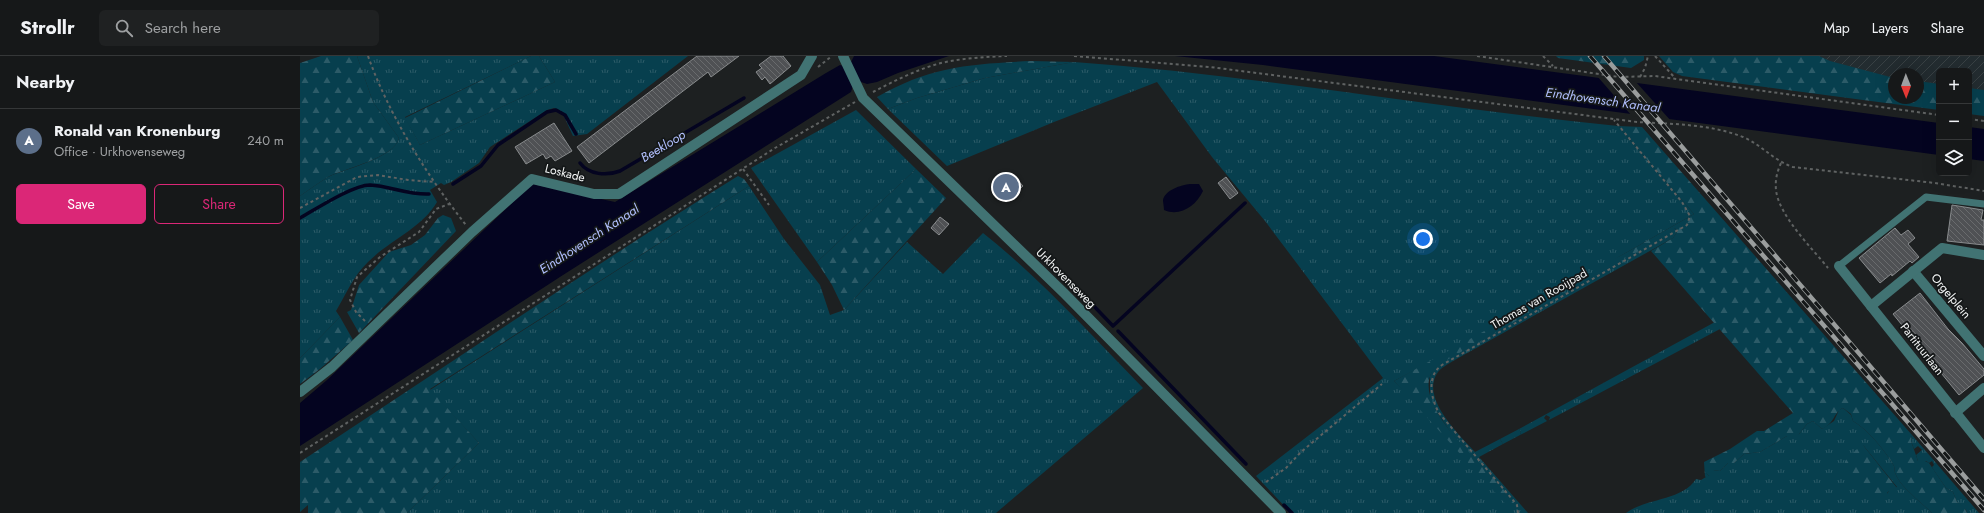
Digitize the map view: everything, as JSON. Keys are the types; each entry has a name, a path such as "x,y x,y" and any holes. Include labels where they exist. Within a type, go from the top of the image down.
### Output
{"street":[{"name":"Loskade","path":"300,392 332,366 472,232 532,179 594,194 620,194 801,75 812,56"},
{"name":"Urkhovenseweg","path":"843,56 862,95 1064,293 1280,513"},
{"name":"Orgelplein","path":"1871,306 1942,248 1984,255"},
{"name":"Partituurlaan","path":"1839,266 1984,448"},
{"name":"Orgelplein","path":"1913,271 1984,356"},
{"path":"1955,413 1984,388"}],"lane":[{"path":"1839,266 1926,197 1984,204"}],"path":[{"path":"368,56 376,77 407,137 449,203 472,232"},
{"path":"300,453 775,148 862,95 941,63 982,57 1007,56"},
{"path":"1074,56 1210,67 1613,119 1683,125 1727,132 1752,141 1780,163 1793,167 1935,183 1984,191"},
{"path":"1477,56 1554,66 1618,77 1676,79 1936,115"},
{"path":"1544,56 1554,66"},
{"path":"1640,77 1645,68 1648,56"},
{"path":"1655,56 1676,79"},
{"name":"Thomas van Rooijpad","path":"1518,513 1517,505 1439,413 1433,399 1433,378 1436,370 1442,365 1609,268 1687,225 1690,216 1682,202 1613,119"},
{"path":"1972,120 1984,122"},
{"path":"1780,163 1775,182 1777,196 1782,208 1830,271 1839,266"},
{"path":"743,169 770,205"},
{"path":"300,208 357,177 378,175 408,180 435,182"},
{"path":"372,327 356,312 350,300 357,277 380,256 419,232 436,209 449,203"},
{"path":"1256,488 1276,476 1301,452 1382,384"}],"shaded area":[{"path":"1759,56 1984,56 1984,98 1972,96 1972,68 1936,68 1936,89 1924,87 1924,68 1888,68 1888,81"}],"green space":[{"path":"321,56 357,56 373,102 399,138 389,151 379,157 328,177 300,196 300,63"},
{"path":"357,56 531,56 405,117 420,145 555,82 539,56 688,56 587,134 573,136 562,112 554,108 547,110 490,147 479,163 451,182 444,185 441,183 430,190 437,202 431,211 414,227 377,254 363,267 350,285 336,311 340,317 300,358 300,196 328,177 379,157 395,145 399,138 373,102"},
{"path":"531,56 539,56 555,82 420,145 405,118"},
{"path":"1556,56 1644,56 1644,60 1631,68 1558,58"},
{"path":"1659,56 1819,56 1830,61 1888,76 1888,103 1682,76 1673,72"},
{"path":"1031,61 1074,62 985,78 917,98 888,109 877,97 915,79 951,68"},
{"path":"1074,62 1278,83 1550,119 1618,126 1694,214 1615,259 1675,228 1677,232 1673,238 1453,361 1438,372 1434,382 1434,393 1437,404 1444,415 1460,436 1475,452 1500,439 1503,444 1479,457 1528,513 1291,513 1256,476 1383,378 1265,221 1212,157 1157,82 947,166 888,109 917,98 985,78","holes":["1451,351 1433,369 1430,376 1430,396 1432,404 1451,433 1511,499 1394,381"]},
{"path":"1924,82 1936,84 1936,110 1894,104 1924,104"},
{"path":"1972,88 1984,90 1984,116 1972,114"},
{"path":"856,110 916,169 817,262 751,168"},
{"path":"1618,126 1642,127 1912,435 1911,441 1918,461 1923,460 1929,463 1946,488 1953,492 1957,502 1964,507 1967,513 1932,513 1902,485 1895,474 1894,466 1886,453 1865,430 1853,421 1851,414 1843,408 1826,427 1822,429 1813,421 1807,424 1799,434 1794,437 1787,436 1760,452 1744,454 1734,463 1728,463 1720,471 1713,470 1713,475 1709,476 1706,473 1707,476 1705,477 1704,462 1730,449 1757,431 1764,431 1793,413 1651,251 1673,238 1677,232 1675,228 1669,234 1617,263 1615,259 1694,214"},
{"path":"916,169 946,198 844,310 832,285 817,262"},
{"path":"738,176 744,179 749,186 430,389 479,443 407,513 308,513 308,505 300,512 300,462 573,282"},
{"path":"749,186 784,239 820,285 830,315 844,310 907,242 943,274 983,233 1004,250 1045,288 1143,388 996,513 407,513 479,443 430,390"},
{"path":"443,215 451,218 456,231 359,333 347,312 351,310 359,285 389,252 411,245 425,235 438,218"},
{"path":"1553,293 1556,298 1438,365 1430,377 1429,390 1433,404 1441,419 1515,504 1517,509 1512,511 1394,381"},
{"path":"340,317 353,340 320,369 300,384 300,358"},
{"path":"1715,322 1720,329 1549,420 1550,417 1546,415 1544,418 1547,421 1520,435 1521,432 1519,429"},
{"path":"1843,408 1851,415 1853,421 1876,441 1894,466 1895,474 1902,485 1932,513 1626,513 1643,504 1682,491 1690,486 1696,479 1701,480 1706,477 1706,473 1709,476 1713,470 1720,471 1728,463 1734,463 1744,454 1760,452 1787,436 1799,434 1807,424 1813,421 1822,429 1834,421 1839,410","holes":["1863,445 1897,487 1889,491 1886,495"]},
{"path":"1519,429 1521,432 1520,435 1503,444 1500,439"},
{"path":"1912,435 1979,513 1967,513 1966,510 1957,502 1953,492 1946,488 1933,469 1932,467 1934,465 1932,461 1929,463 1926,461 1918,461 1916,455 1922,450 1918,446 1914,449 1911,441"},
{"path":"1863,445 1897,488 1893,492 1889,491 1887,493 1887,498 1882,502 1861,487 1844,467 1845,461 1860,446"}],"water":[{"name":"Eindhovensch Kanaal","path":"854,56 949,56 898,73 877,82 867,84 861,82 853,86 851,92 563,275 300,446 300,403 327,380 532,184 615,202 826,73 840,65 843,66 851,62"},
{"name":"Eindhovensch Kanaal","path":"1175,56 1434,56 1936,123 1936,155 1263,65"},
{"path":"1972,127 1984,129 1984,161 1972,159"},
{"path":"1190,184 1199,184 1203,191 1192,205 1182,211 1170,212 1164,210 1163,200 1167,193 1178,187"}],"pier":[{"path":"1597,76 1636,82 1671,121 1632,116"}],"building":[{"path":"697,56 739,56 711,77 708,72 589,163 577,147"},
{"path":"771,56 783,56 791,66 770,84 765,77 762,80 756,72 762,68 759,65"},
{"path":"554,123 572,151 555,161 551,156 546,159 543,154 526,164 515,147"},
{"path":"1013,175 1023,186 1006,202 996,191"},
{"path":"1226,177 1238,193 1230,199 1218,183"},
{"path":"1952,205 1983,210 1981,220 1984,220 1984,245 1947,241"},
{"path":"940,217 949,224 939,235 931,228"},
{"path":"1895,228 1901,235 1908,230 1915,238 1908,244 1919,257 1912,263 1910,261 1892,276 1891,274 1880,283 1859,258"},
{"path":"1920,293 1948,329 1984,369 1984,375 1959,395 1893,314"}],"waterway":[{"name":"Beekloop","path":"580,163 588,170 593,172 604,174 615,173 744,98"},
{"name":"Beekloop","path":"453,184 481,166 498,145 547,112 556,110 565,115 576,134"},
{"name":"Beekloop","path":"300,218 335,198 363,186 370,185 414,193 429,194"},
{"path":"1089,301 1113,326 1245,203"},
{"path":"1118,331 1246,464"},
{"path":"1284,505 1292,513"}],"railway":[{"path":"1590,56 1984,510"},
{"path":"1604,56 1984,499"}],"place":[{"name":"Ronald van Kronenburg","path":"1006,187"}]}
